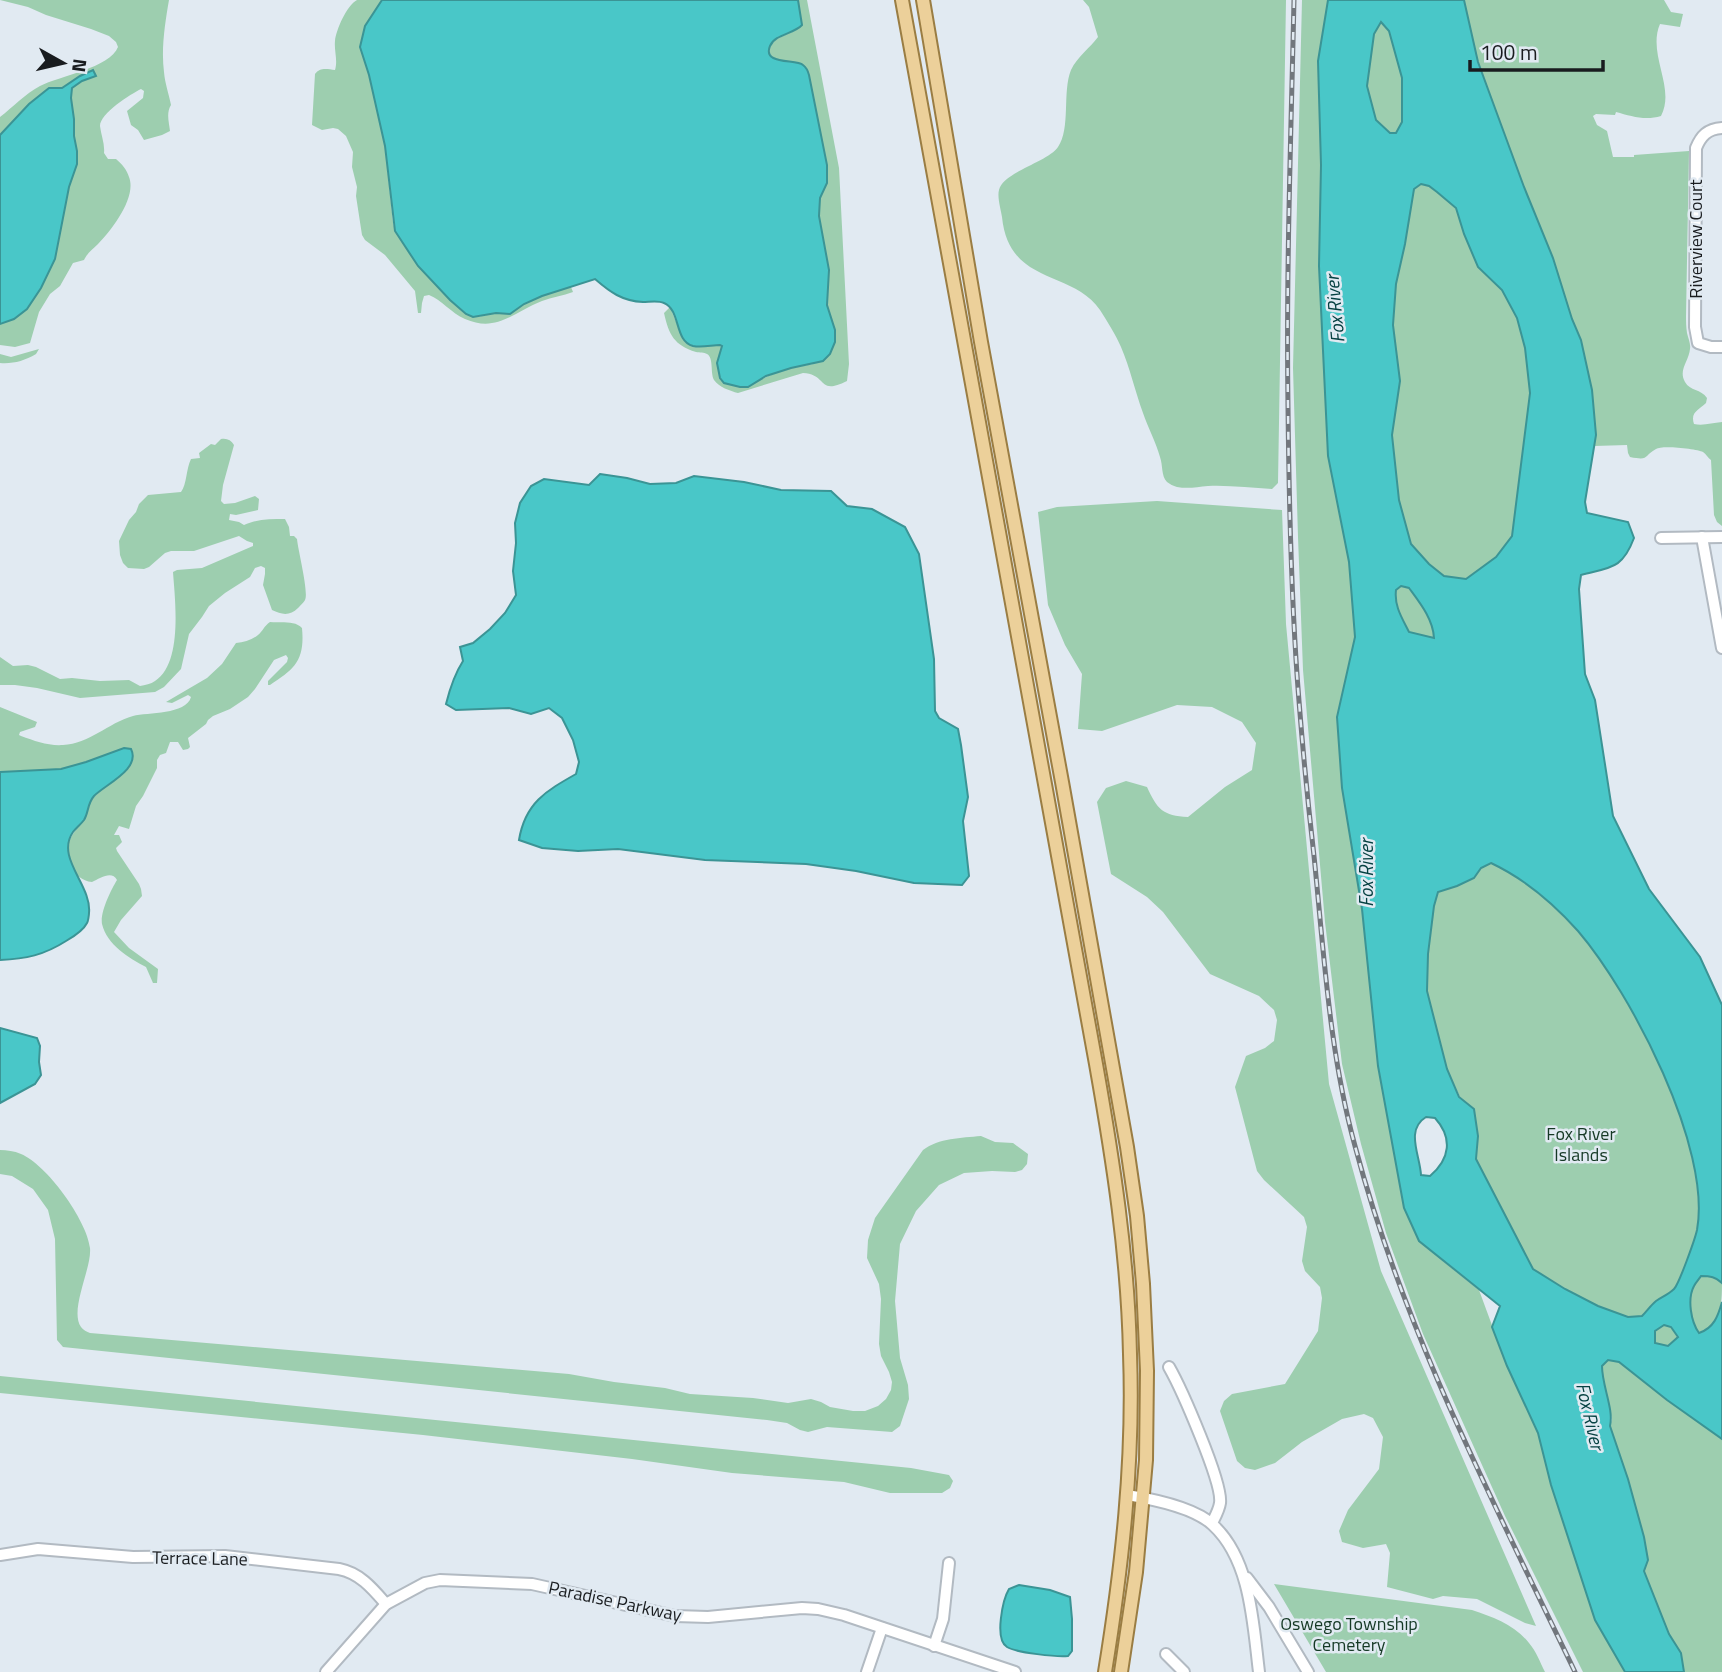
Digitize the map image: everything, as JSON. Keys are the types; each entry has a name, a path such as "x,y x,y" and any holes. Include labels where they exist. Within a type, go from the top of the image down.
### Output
{"main road":[{"path":"902,0 1111,1151 1122,1230 1130,1355 1130,1426 1127,1495 1105,1672"},
{"path":"923,0 983,355 1062,782 1137,1216 1143,1294 1147,1422 1136,1572 1121,1672"}],"street":[{"name":"Riverview Court","path":"1722,128 1701,135 1696,148 1695,327 1698,343 1722,347"},
{"path":"1702,537 1722,648"},
{"path":"1661,538 1722,537"},
{"path":"1169,1367 1209,1460 1220,1493 1220,1505 1212,1523"},
{"path":"1127,1495 1173,1506 1212,1523 1234,1552 1244,1574 1269,1607 1308,1672"},
{"name":"Terrace Lane","path":"0,1555 43,1549 119,1557 225,1556 339,1569 362,1579 387,1604"},
{"path":"934,1646 943,1619 949,1563"},
{"path":"1244,1574 1259,1672"},
{"name":"Paradise Parkway","path":"326,1672 387,1604 425,1583 440,1580 532,1584 676,1616 708,1618 785,1609 818,1609 1012,1672"},
{"path":"867,1672 881,1628"},
{"path":"1166,1654 1184,1672"}],"green space":[{"path":"0,0 169,0 163,54 171,105 168,114 170,131 144,140 131,125 127,111 143,98 144,91 141,89 105,115 100,126 104,153 108,159 116,159 124,167 131,185 130,194 116,222 104,238 84,260 73,263 60,286 50,294 39,312 30,343 15,347 0,345 0,324 14,319 27,309 55,259 69,187 77,164 72,88 95,75 93,71 62,88 49,88 29,104 0,135 0,117 35,89 105,61 118,47 109,36 28,7"},
{"path":"357,0 382,0 365,26 360,47 385,146 395,231 418,266 466,314 477,317 496,313 510,314 542,296 571,287 573,292 542,301 505,319 487,324 465,319 429,295 424,296 421,313 418,313 415,291 385,255 362,235 352,167 353,152 346,136 338,129 322,130 312,125 315,74 321,69 335,70 337,31 346,12"},
{"path":"798,0 807,0 839,168 849,364 847,381 831,386 811,374 803,373 738,393 722,387 714,380 707,354 682,346 674,338 664,313 670,307 681,334 692,346 720,345 722,349 719,354 748,386 779,372 813,364 835,330 827,305 829,270 819,216 820,198 827,183 827,165 809,75 792,64 779,61 770,53 772,44 777,39 802,25"},
{"path":"1083,0 1286,0 1278,483 1272,489 1224,486 1181,488 1167,482 1124,355 1100,310 1088,297 1074,288 1029,266 1016,255 1007,239 999,204 999,190 1002,184 1017,172 1045,158 1058,147 1064,130 1071,70 1098,37 1089,7"},
{"path":"1302,0 1328,0 1318,61 1321,166 1319,266 1355,637 1337,716 1342,788 1362,909 1378,1066 1390,1127 1443,1261 1479,1290 1507,1366 1538,1433 1551,1485 1595,1620 1625,1672 1583,1672 1505,1516 1423,1334 1386,1233 1342,1064 1325,922 1303,670 1298,537 1293,368"},
{"path":"1464,0 1664,0 1671,12 1683,14 1680,27 1660,24 1657,35 1665,94 1661,116 1644,118 1616,112 1615,115 1593,116 1597,125 1607,131 1613,157 1689,151 1686,318 1690,347 1683,378 1687,385 1707,398 1706,403 1694,414 1694,424 1722,422 1722,526 1714,515 1711,460 1703,452 1659,448 1641,458 1630,457 1627,445 1594,446 1596,435 1592,390 1581,340 1553,258 1478,62"},
{"path":"1381,22 1389,31 1402,78 1402,122 1396,133 1391,133 1376,120 1367,86 1374,34"},
{"path":"1421,183 1429,186 1456,208 1478,267 1502,290 1517,318 1525,348 1530,393 1512,536 1496,557 1466,579 1444,576 1411,544 1399,500 1392,435 1400,380 1393,325 1396,284 1414,189"},
{"path":"39,349 36,354 23,360 0,363 0,354 11,357"},
{"path":"221,439 229,440 234,445 221,501 224,504 235,503 255,496 259,499 258,510 230,514 229,520 244,525 259,520 285,519 290,536 297,539 306,589 303,603 289,613 272,610 263,585 265,568 255,568 250,577 209,606 189,634 181,669 164,687 155,692 80,698 37,688 0,685 0,657 13,666 36,667 60,679 129,680 140,686 153,682 164,672 174,646 173,572 202,568 253,546 253,543 239,536 194,551 171,551 144,569 128,568 123,563 119,541 139,504 148,495 181,492 191,459 200,458 199,453"},
{"path":"1157,501 1282,510 1286,624 1329,1084 1381,1271 1536,1626 1477,1599 1443,1596 1433,1599 1387,1587 1390,1553 1386,1544 1363,1548 1342,1542 1339,1531 1348,1510 1379,1469 1383,1437 1373,1418 1364,1414 1342,1419 1302,1442 1275,1463 1255,1470 1245,1468 1237,1461 1220,1411 1224,1401 1232,1394 1285,1384 1318,1331 1322,1298 1320,1287 1305,1271 1302,1261 1307,1227 1304,1217 1257,1171 1235,1087 1246,1056 1274,1041 1277,1020 1274,1010 1259,996 1210,974 1163,912 1147,897 1111,874 1097,802 1106,788 1126,781 1147,787 1154,801 1167,813 1188,817 1225,787 1252,770 1256,743 1242,722 1212,707 1177,705 1102,731 1078,729 1082,674 1065,645 1048,605 1038,512 1057,507"},
{"path":"1401,586 1409,588 1429,618 1434,638 1409,632 1396,601 1396,590"},
{"path":"270,622 291,623 302,628 302,648 296,663 286,674 268,685 268,681 288,658 286,655 274,660 248,697 213,716 188,738 188,749 183,750 178,742 170,742 166,753 160,755 157,760 157,768 136,806 129,829 119,826 114,835 119,835 122,842 116,848 117,851 139,884 142,896 114,932 129,948 158,969 157,983 153,983 146,967 114,944 102,924 104,907 117,880 109,875 92,882 82,879 73,869 68,852 71,837 85,818 91,800 123,773 133,754 124,748 61,769 0,772 0,707 37,722 35,727 20,732 19,735 52,745 72,744 133,716 182,707 191,697 188,695 172,703 166,702 207,678 222,664 236,643 256,637"},
{"name":"Fox River Islands","path":"1491,863 1527,884 1548,901 1578,931 1599,958 1643,1031 1680,1116 1692,1157 1698,1196 1697,1230 1676,1285 1642,1316 1629,1317 1598,1306 1533,1269 1476,1159 1478,1136 1447,1069 1427,991 1428,954 1438,892 1457,886"},
{"path":"981,1136 995,1142 1013,1143 1028,1154 1027,1164 1022,1170 1015,1172 964,1173 939,1185 916,1211 900,1244 895,1301 900,1358 909,1399 900,1426 892,1432 827,1427 808,1432 787,1423 767,1420 63,1347 57,1340 55,1239 48,1210 33,1189 12,1176 0,1174 0,1150 21,1154 31,1160 64,1194 81,1223 87,1236 90,1256 79,1300 78,1320 81,1327 90,1333 569,1374 690,1394 788,1403 811,1399 830,1407 865,1411 878,1406 886,1399 892,1382 879,1344 879,1284 867,1258 868,1240 875,1218 923,1150 943,1141"},
{"path":"1701,1276 1718,1278 1722,1283 1722,1291 1721,1306 1716,1319 1699,1333 1690,1303 1692,1291"},
{"path":"1664,1324 1671,1327 1678,1337 1668,1346 1655,1343 1655,1331"},
{"path":"1608,1360 1619,1362 1722,1439 1722,1672 1684,1672 1681,1653 1669,1634 1643,1570 1648,1560 1644,1537 1610,1426 1612,1419 1602,1381 1602,1366"},
{"path":"0,1376 911,1468 949,1475 953,1481 950,1488 942,1493 890,1493 844,1482 732,1473 423,1435 0,1393"},
{"name":"Oswego Township Cemetery","path":"1274,1584 1472,1610 1517,1631 1531,1646 1545,1672 1326,1672"}],"water":[{"path":"382,0 798,0 802,25 772,42 769,52 775,59 803,65 809,75 827,165 827,183 820,198 819,216 829,270 827,305 835,330 835,342 830,354 823,361 766,376 748,387 724,383 720,378 717,363 722,346 696,347 687,343 673,312 664,303 623,298 595,279 542,296 510,314 496,313 473,317 466,314 418,266 395,231 385,146 360,47 365,26"},
{"name":"Fox River","path":"1328,0 1464,0 1478,62 1553,258 1581,340 1592,390 1596,435 1585,502 1587,513 1628,522 1634,538 1620,562 1581,575 1579,589 1585,674 1595,700 1613,816 1649,889 1700,957 1722,1005 1722,1283 1713,1277 1701,1276 1692,1291 1690,1304 1699,1333 1712,1325 1722,1302 1722,1439 1619,1362 1608,1360 1602,1366 1610,1426 1644,1537 1648,1560 1644,1571 1669,1634 1681,1653 1684,1672 1625,1672 1595,1620 1551,1485 1538,1433 1492,1327 1500,1306 1419,1241 1404,1208 1378,1066 1362,909 1342,788 1337,717 1355,637 1349,562 1328,456 1319,266 1321,165 1318,61","holes":["1381,22 1389,31 1402,78 1402,122 1396,133 1390,133 1376,120 1367,86 1374,34","1421,184 1429,186 1456,208 1478,267 1502,290 1517,318 1525,348 1530,393 1512,536 1496,557 1466,579 1444,576 1411,544 1399,500 1392,435 1400,381 1393,325 1396,284 1414,189","1401,586 1409,588 1429,618 1434,638 1409,632 1396,601 1396,590","1491,863 1515,876 1548,901 1578,931 1599,958 1643,1031 1680,1116 1692,1157 1698,1196 1697,1230 1676,1285 1642,1316 1628,1317 1598,1306 1533,1269 1476,1159 1478,1136 1474,1109 1459,1097 1447,1069 1427,991 1428,954 1438,892 1474,878 1481,868","1426,1117 1435,1118 1445,1133 1445,1155 1442,1163 1430,1176 1421,1175 1415,1143 1416,1129","1664,1325 1671,1327 1678,1337 1668,1346 1655,1343 1655,1331"]},
{"path":"93,70 96,76 72,88 77,164 69,187 55,259 27,309 14,319 0,324 0,135 29,104 49,88 62,88"},
{"path":"600,474 650,484 676,483 694,476 781,490 831,491 847,506 872,509 905,527 919,554 934,659 935,711 939,718 958,729 961,745 968,797 963,821 969,876 962,885 914,883 806,864 705,860 618,849 578,851 542,848 519,840 526,816 538,800 576,774 579,762 573,740 562,718 549,708 531,714 509,708 456,710 446,704 463,661 460,647 473,643 490,629 505,613 516,595 513,571 515,523 520,503 531,486 544,479 589,485"},
{"path":"124,748 131,749 131,763 121,776 94,796 84,820 73,832 69,842 71,862 88,903 89,914 83,929 42,953 0,960 0,772 61,769"},
{"path":"0,1028 37,1038 40,1046 41,1075 35,1084 0,1103"},
{"path":"1019,1585 1050,1590 1070,1597 1072,1651 1068,1656 1019,1651 1003,1643 1000,1628 1004,1601 1009,1589"}],"railway":[{"path":"1294,0 1288,305 1292,590 1306,778 1339,1074 1355,1146 1375,1215 1425,1349 1482,1479 1575,1672"}]}
